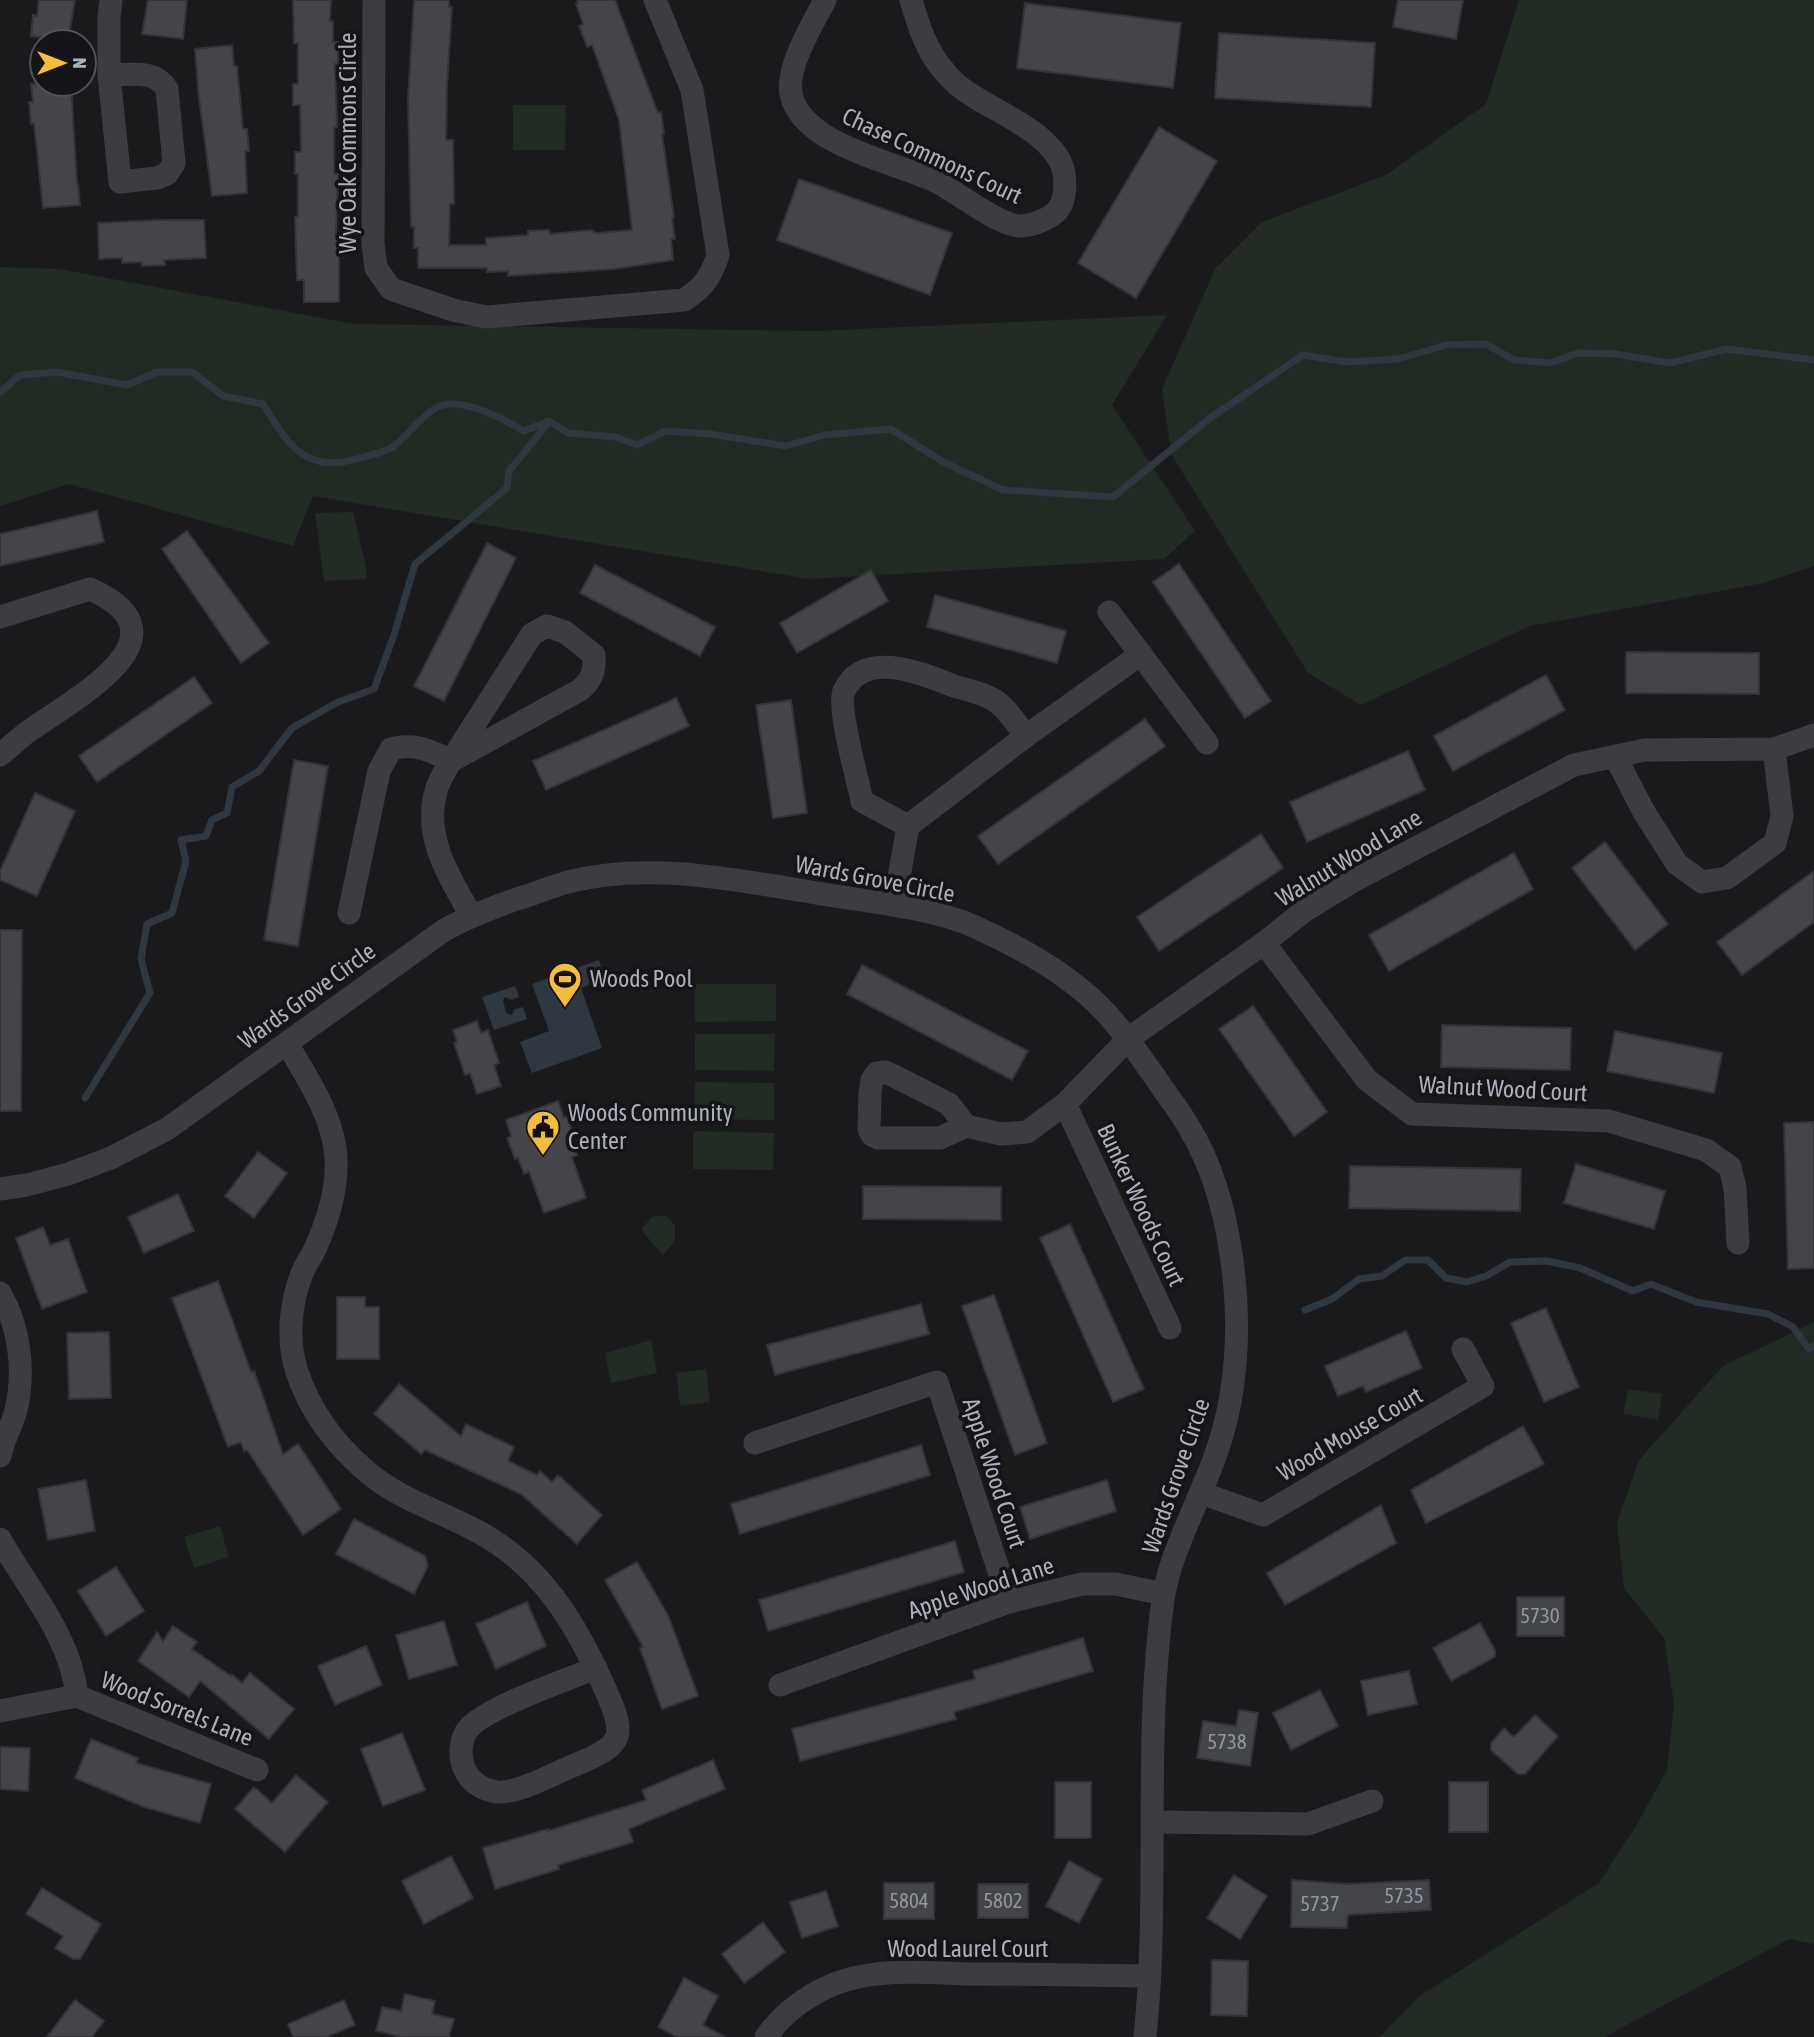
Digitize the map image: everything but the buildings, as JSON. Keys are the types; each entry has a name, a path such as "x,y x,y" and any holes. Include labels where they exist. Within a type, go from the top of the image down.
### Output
{"street":[{"path":"109,75 152,75 162,80 167,89 174,163 167,174 157,178 120,182 109,75 111,0"},
{"name":"Wye Oak Commons Circle","path":"374,0 373,244 376,268 391,289 453,310 486,317 684,300 701,289 712,275 718,255 692,90 655,0"},
{"name":"Chase Commons Court","path":"825,0 790,77 796,104 817,130 848,148 936,181 1007,223 1021,226 1040,222 1054,214 1063,202 1065,191 1058,156 1032,131 970,95 943,71 930,49 911,0"},
{"path":"0,617 90,589 111,599 128,614 133,635 125,655 94,687 26,733 0,755"},
{"path":"1109,612 1207,743"},
{"path":"451,761 580,690 590,682 595,669 594,655 565,632 547,626 532,634 451,761 436,790 433,830 440,857 471,915"},
{"path":"894,905 908,826 1026,736 1141,654"},
{"path":"908,826 862,801 843,712 843,694 853,678 888,666 909,669 996,701 1026,736"},
{"name":"Walnut Wood Lane","path":"966,1126 1002,1134 1027,1132 1065,1104 1128,1040 1264,943 1304,911 1355,880 1574,765 1645,750 1774,749 1814,735"},
{"path":"349,913 384,759 391,749 414,746 427,749 451,761"},
{"path":"1615,756 1644,812 1677,864 1702,882 1727,878 1775,843 1782,816 1774,749"},
{"name":"Wards Grove Circle","path":"0,1189 68,1174 111,1158 167,1129 414,950 471,915 570,881 628,874 715,878 894,905 968,924 1034,957 1079,989 1106,1013 1128,1040 1192,1130 1220,1204 1230,1247 1237,1317 1232,1387 1226,1425 1183,1534 1163,1594 1156,1667 1149,1976 1145,2037"},
{"name":"Walnut Wood Court","path":"1264,943 1367,1080 1412,1115 1609,1122 1706,1150 1730,1167 1735,1188 1738,1243"},
{"path":"287,1043 324,1107 336,1151 336,1178 331,1205 321,1234 302,1272 291,1321 296,1369 310,1406 332,1438 366,1472 416,1504 475,1530 521,1562 543,1584 581,1636 596,1668 616,1714 619,1729 617,1738 610,1748 593,1758 510,1791 492,1791 476,1785 465,1770 461,1756 467,1729 485,1715 596,1668"},
{"name":"Bunker Woods Court","path":"1065,1104 1170,1328"},
{"path":"0,1293 14,1323 22,1368 16,1411 1,1445"},
{"name":"Wood Mouse Court","path":"1201,1493 1263,1515 1483,1386 1463,1349"},
{"name":"Apple Wood Court","path":"755,1443 937,1382 1009,1602"},
{"name":"Wood Sorrels Lane","path":"0,1539 64,1644 75,1679 77,1696"},
{"name":"Apple Wood Lane","path":"780,1685 1009,1602 1082,1584 1116,1584 1163,1594"},
{"name":"Wood Sorrels Lane","path":"0,1711 77,1696 257,1770"},
{"path":"1153,1822 1308,1824 1371,1801"},
{"name":"Wood Laurel Court","path":"766,2037 773,2027 818,1992 843,1981 890,1972 1149,1976"}],"shaded area":[{"path":"1519,0 1814,0 1814,566 1764,583 1530,626 1361,705 1308,673 1171,454 1162,389 1215,269 1262,222 1386,175 1486,104"},
{"path":"513,105 566,105 565,150 513,150"},
{"path":"0,267 59,269 354,324 816,331 1167,315 1112,405 1195,531 1164,559 808,579 313,496 293,546 69,484 0,506"},
{"path":"353,512 366,566 366,579 324,581 315,513"},
{"name":"Woods Pool","path":"599,960 605,978 581,988 602,1048 532,1073 520,1042 549,1031 532,984"},
{"path":"694,984 776,984 776,1021 695,1022"},
{"path":"515,986 519,997 512,1000 505,997 503,1000 506,1013 512,1015 514,1010 523,1007 527,1019 494,1030 482,997"},
{"path":"695,1034 775,1034 774,1071 695,1070"},
{"path":"695,1082 774,1083 774,1120 694,1119"},
{"path":"693,1131 774,1133 773,1170 693,1169"},
{"path":"665,1215 675,1225 675,1241 663,1255 642,1228 652,1217"},
{"path":"1814,1322 1814,1944 1789,1939 1604,2037 1379,2037 1421,1995 1599,1883 1636,1826 1667,1770 1674,1704 1664,1638 1624,1588 1617,1522 1639,1460 1723,1366"},
{"path":"651,1340 657,1373 611,1383 605,1353"},
{"path":"706,1369 710,1402 680,1406 676,1373"},
{"path":"1628,1389 1662,1394 1658,1420 1623,1414"},
{"path":"220,1526 229,1557 194,1568 184,1537"}],"waterway":[{"path":"0,392 20,375 57,372 127,385 157,372 192,372 223,396 263,404 292,445 302,454 328,463 344,462 388,450 434,409 449,404 478,409 524,431 549,421 568,433 615,437 637,445 666,431 710,434 786,446 825,435 891,429 943,462 1003,490 1113,497 1210,418 1303,355 1347,362 1398,359 1446,345 1486,344 1514,360 1550,363 1578,353 1615,354 1670,363 1726,349 1814,360"},
{"path":"85,1098 150,993 141,959 147,924 172,913 186,861 181,840 206,836 212,820 227,813 232,787 259,771 292,728 338,702 374,689 394,635 415,564 507,488 509,471 548,423"},
{"path":"1305,1310 1332,1299 1359,1279 1382,1276 1405,1260 1428,1260 1446,1278 1467,1282 1486,1276 1510,1262 1547,1261 1580,1268 1633,1291 1651,1284 1696,1302 1768,1314 1793,1327 1809,1349 1814,1346"}],"place":[{"name":"Woods Pool","path":"565,1009"},
{"name":"Woods Community Center","path":"543,1157"}]}
